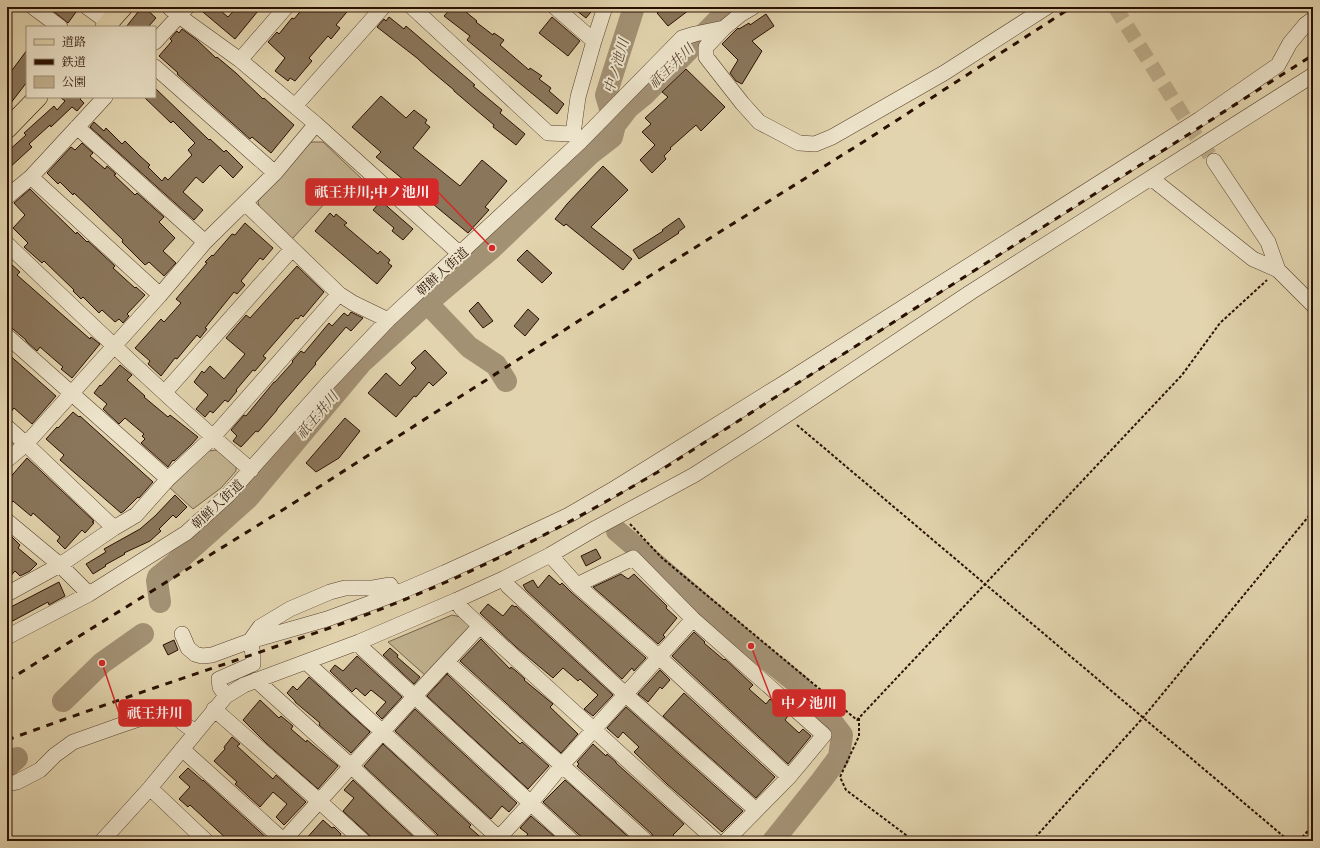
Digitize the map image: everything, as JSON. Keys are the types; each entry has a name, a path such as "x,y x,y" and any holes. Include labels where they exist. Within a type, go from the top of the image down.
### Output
{"main road":[{"path":"107,25 123,7"},
{"path":"9,122 37,98"}],"street":[{"path":"33,7 59,26"},
{"path":"87,7 107,25"},
{"path":"240,60 286,7"},
{"path":"295,106 383,7"},
{"path":"412,7 548,132 576,138 578,97 605,7"},
{"path":"555,7 594,41"},
{"name":"朝鮮人街道","path":"7,637 89,594 186,533 227,496 329,382 388,320 460,254 576,138 596,127 682,38 720,29 753,7"},
{"path":"720,29 706,47 706,57 742,103 759,122 799,143 815,144 832,137 944,73 1047,7"},
{"path":"156,41 178,10 316,124 460,254"},
{"path":"182,634 188,648 195,654 202,656 212,655 250,641 328,619 395,594 452,570 569,515 683,447 1200,119 1278,65 1290,43 1305,25 1313,19"},
{"path":"156,68 275,173"},
{"path":"102,841 150,788 226,696 244,685 359,642 505,578 550,555 621,514 694,476 971,292 1313,75"},
{"path":"7,197 31,177 104,98"},
{"path":"7,460 26,444 72,394 205,242 275,173 316,124"},
{"path":"77,127 205,242"},
{"path":"1214,161 1268,242 1278,270"},
{"path":"31,177 160,295"},
{"path":"1151,178 1253,259 1278,270 1313,306"},
{"path":"245,203 339,294 353,303 388,320"},
{"path":"7,244 114,346 251,470"},
{"path":"165,392 292,249"},
{"path":"7,594 60,565 114,528 136,515 168,479 213,437 339,294"},
{"path":"7,336 168,479"},
{"path":"7,427 114,528"},
{"path":"7,521 60,565 89,594"},
{"path":"550,555 578,585 659,657 788,777"},
{"path":"578,585 633,558 693,619 824,736 788,777 726,841"},
{"path":"505,578 508,586 625,694 756,810"},
{"path":"226,696 220,687 219,679 253,664 253,654 250,641 260,627 290,609 330,592 345,588 373,588 390,585 395,594"},
{"path":"457,600 461,608 480,626 716,841"},
{"path":"306,662 499,840 562,765 693,619"},
{"path":"182,749 283,841 480,626"},
{"path":"359,642 363,650 572,841"},
{"path":"447,662 646,841"},
{"path":"256,680 431,841"},
{"path":"214,709 363,841"},
{"path":"7,784 17,782 40,770 55,755 73,742 121,724 166,710 196,732"},
{"path":"150,788 206,841"}],"path":[{"path":"621,514 662,558 857,720 1182,375 1220,323 1278,270"},
{"path":"786,416 1289,841"},
{"path":"1032,841 1141,720 1313,511"},
{"path":"859,717 859,736 840,777 846,790 914,841"},
{"path":"1299,841 1313,825"}],"green space":[{"path":"311,142 323,142 362,179 347,195 338,189 292,239 259,206 258,201"},
{"path":"217,450 236,467 236,471 221,488 193,509 170,488 208,451"},
{"path":"452,615 461,617 470,626 426,676 388,642"}],"building":[{"path":"48,7 69,7 76,12 68,23"},
{"path":"142,7 144,7 156,18 149,26 127,26"},
{"path":"197,7 216,7 228,17 237,7 253,7 258,11 235,39"},
{"path":"304,7 351,7 336,25 340,28 331,39 328,36 309,58 312,61 295,81 290,78 288,81 275,71 285,58 268,42 277,32 279,34 292,18 294,19"},
{"path":"452,7 470,7 466,12 477,21 476,22 493,35 494,33 504,40 500,45 529,70 530,68 542,76 539,79 551,88 549,91 564,104 557,114 467,40 470,36 444,16"},
{"path":"572,7 595,7 586,18"},
{"path":"665,7 693,7 668,26 657,13"},
{"path":"766,14 774,26 752,41 762,51 742,84 736,81 730,73 738,60 722,44 738,28 739,29 749,23 750,25"},
{"path":"389,17 404,29 406,26 502,110 500,113 525,134 516,145 493,127 494,125 417,58 377,27 384,19 386,21"},
{"path":"552,17 580,41 568,56 539,33"},
{"path":"182,29 236,73 263,99 264,98 294,125 271,153 252,137 250,139 159,56 172,41 170,39 177,31 179,33"},
{"path":"26,51 26,83 7,108 7,77"},
{"path":"686,69 725,107 701,131 696,125 670,148 671,149 664,156 666,159 652,173 640,160 655,145 642,132 651,124 645,118 668,97 662,92"},
{"path":"156,89 209,140 210,139 224,152 226,150 243,167 233,178 220,165 203,183 196,177 183,192 203,210 194,220 90,127 94,122 104,131 106,128 122,144 125,141 150,165 148,167 162,181 165,177 168,180 192,155 188,150 195,143 173,121 171,123 145,98 156,98"},
{"path":"381,96 406,118 414,110 427,120 425,123 430,127 413,148 460,186 482,160 507,181 485,207 489,210 468,233 376,157 381,152 352,127"},
{"path":"61,98 81,98 80,99 84,103 77,111 72,107 51,127 50,125 29,144 32,147 7,170 7,152 26,135 24,133 54,106 57,110 65,101"},
{"path":"82,143 93,153 90,156 105,169 107,166 116,174 114,175 135,195 137,193 164,217 159,222 175,238 163,251 176,263 164,276 149,262 145,265 122,242 123,240 74,193 73,195 60,182 58,184 47,173 71,147 75,150"},
{"path":"603,166 628,190 591,227 632,259 623,270 566,224 564,226 555,219"},
{"path":"30,189 76,234 77,232 87,242 88,241 115,266 113,268 145,295 127,314 129,316 123,323 119,319 115,322 102,310 99,313 83,297 81,299 73,291 74,290 44,261 42,263 24,247 28,243 13,228 25,215 14,203"},
{"path":"381,201 413,229 403,240 392,231 394,228 373,210"},
{"path":"330,213 334,217 336,214 347,223 344,225 378,254 380,251 390,260 388,263 392,266 377,284 315,231"},
{"path":"679,218 685,227 678,232 679,233 639,259 633,250 663,231 662,230"},
{"path":"245,223 273,248 263,260 260,258 241,281 245,285 237,294 234,292 205,328 207,329 200,338 197,335 177,359 175,358 161,376 148,364 150,361 135,348 161,319 164,322 181,303 176,299 207,263 205,262 212,255 213,256 232,234 235,235"},
{"path":"527,250 552,273 542,283 517,260"},
{"path":"11,264 20,272 17,275 90,339 91,337 100,344 72,378 61,369 63,367 40,347 37,351 7,324 7,267 8,268"},
{"path":"297,266 324,292 303,317 301,315 298,319 296,318 263,356 266,358 255,371 253,370 228,402 225,400 213,413 210,411 205,417 196,409 208,395 194,382 202,371 204,373 210,366 224,379 245,354 226,338 246,315 250,318"},
{"path":"478,302 493,321 483,328 469,311"},
{"path":"528,309 539,319 525,336 514,326"},
{"path":"351,312 363,318 351,331 346,327 258,432 256,431 241,447 233,441 237,436 231,430 244,415 246,416 301,351 304,353 329,323 332,326 344,313 348,316"},
{"path":"425,350 447,373 433,386 429,382 416,397 414,396 396,417 368,393 386,373 400,386 416,368 411,363"},
{"path":"7,353 56,396 32,424 14,408 7,417"},
{"path":"120,365 132,375 127,380 145,396 144,397 168,417 170,415 198,437 174,461 173,460 168,467 141,443 145,439 142,436 144,434 125,418 119,424 103,409 107,404 94,393"},
{"path":"73,412 79,417 80,416 153,482 139,498 138,497 121,513 60,460 64,455 46,439"},
{"path":"345,418 360,431 339,458 316,472 306,463"},
{"path":"27,458 94,521 85,533 82,530 65,549 57,541 60,537 33,513 31,516 13,501 7,508 7,481"},
{"path":"175,495 187,507 176,518 173,515 159,529 161,531 150,541 124,553 125,554 105,565 106,566 93,574 86,564 106,552 104,549 140,529"},
{"path":"12,537 20,545 18,548 37,564 30,571 20,576 15,571 7,580 7,542"},
{"path":"596,549 601,558 586,566 581,556"},
{"path":"621,574 628,579 634,574 667,606 666,608 677,618 663,635 665,637 658,644 593,587"},
{"path":"549,575 560,585 562,583 646,658 634,671 632,668 622,679 526,590 523,585 533,580 538,588"},
{"path":"59,582 65,596 49,605 48,602 7,624 7,609"},
{"path":"488,604 503,616 512,605 515,607 516,606 613,695 593,716 584,709 598,695 580,679 578,681 563,668 553,678 516,647 480,613"},
{"path":"694,632 705,642 704,643 724,660 725,659 753,685 749,689 766,704 770,699 779,707 778,709 788,716 785,720 799,733 803,729 811,736 788,764 672,656"},
{"path":"481,639 510,669 511,667 516,671 525,679 524,680 553,704 550,707 578,734 561,753 460,661"},
{"path":"174,640 178,650 168,655 163,645"},
{"path":"390,648 398,655 397,657 420,677 414,684 383,655"},
{"path":"357,656 402,697 382,719 376,713 386,702 371,690 365,696 356,688 352,692 330,671 335,665 343,671"},
{"path":"660,670 670,680 662,689 660,687 648,702 638,694"},
{"path":"447,674 520,744 522,742 549,766 528,789 427,696"},
{"path":"309,677 370,732 351,753 319,725 320,723 295,702 287,693 293,686 297,690"},
{"path":"684,693 775,777 756,798 663,716"},
{"path":"260,700 279,718 281,716 293,726 291,729 306,742 307,740 338,766 318,789 266,743 243,720"},
{"path":"626,707 743,811 722,832 667,784 634,752 639,747 623,732 618,738 607,728"},
{"path":"415,709 517,803 509,812 502,806 491,819 395,731"},
{"path":"232,737 240,744 237,746 273,779 276,775 306,802 284,825 276,817 287,804 273,792 260,807 235,784 237,782 214,761 225,749 224,747"},
{"path":"383,744 471,825 469,827 485,841 469,841 463,836 458,841 440,841 437,834 364,766"},
{"path":"593,744 606,756 607,754 684,824 673,835 679,841 655,841 652,834 577,766 579,764 577,762"},
{"path":"188,768 270,841 229,841 190,805 188,807 179,799 190,787 179,777"},
{"path":"353,780 418,841 375,841 343,811 354,798 344,790"},
{"path":"565,780 633,841 586,841 567,824 543,802"},
{"path":"531,816 555,837 551,841 522,841 528,834 520,828"},
{"path":"323,820 332,828 334,827 341,834 340,836 346,841 304,841"}],"waterway":[{"name":"中ノ池川","path":"615,125 606,95 634,7"},
{"path":"160,602 157,581 158,577 248,498 362,362 427,303 492,248 590,154 612,137 615,125 628,108 644,95 725,13 728,7"},
{"name":"中ノ池川","path":"427,303 469,347 496,365 506,381"},
{"name":"中ノ池川","path":"617,531 751,646 798,684 829,718 842,735 839,757 773,841"},
{"name":"祇王井川","path":"63,701 102,663 143,634"},
{"name":"祇王井川","path":"7,767 17,758"}],"tunnel":[{"path":"1115,7 1196,136 1214,161"}],"railway":[{"path":"7,681 289,506 602,306 871,137 1072,7"},
{"path":"7,740 119,700 302,638 372,612 449,581 540,537 658,472 1313,55"}],"place":[{"name":"祇王井川;中ノ池川","path":"492,248"},
{"name":"中ノ池川","path":"751,646"},
{"name":"祇王井川","path":"102,663"}]}
